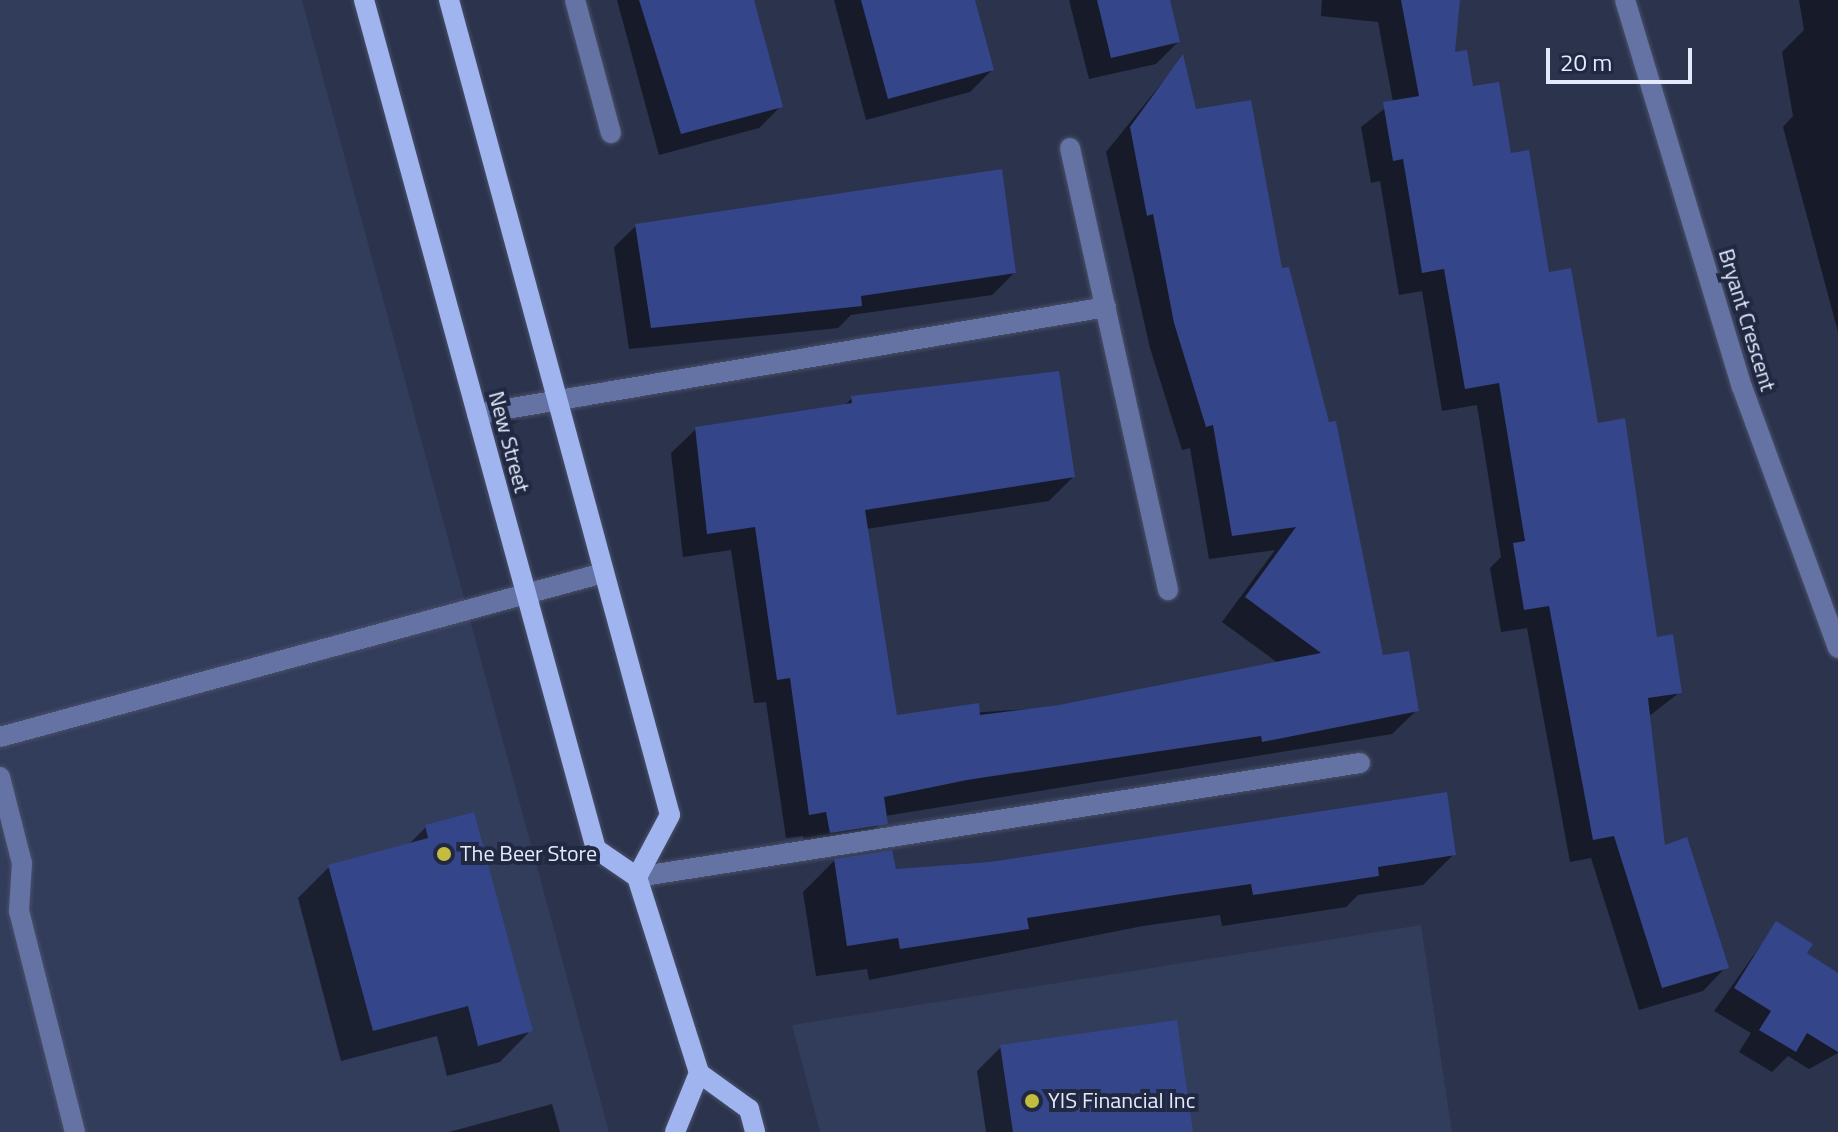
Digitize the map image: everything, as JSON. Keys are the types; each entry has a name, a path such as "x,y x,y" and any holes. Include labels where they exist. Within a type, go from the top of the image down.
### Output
{"main road":[{"name":"New Street","path":"364,0 596,849 637,877"},
{"path":"449,0 670,815 637,877 699,1073 749,1109 755,1132"},
{"path":"675,1132 699,1073"}],"street":[{"path":"575,0 611,133"},
{"name":"Bryant Crescent","path":"1625,0 1742,387 1838,648"},
{"path":"1070,148 1168,590"},
{"path":"477,414 1106,307"},
{"path":"0,737 603,573"},
{"path":"637,877 1360,763"},
{"path":"0,777 22,863 10,912 75,1132"}],"shaded area":[{"path":"0,0 302,0 609,1132 0,1132"},
{"path":"1421,925 1452,1132 820,1132 792,1025"}],"building":[{"path":"639,0 754,0 783,107 681,134"},
{"path":"861,0 975,0 994,70 888,99"},
{"path":"1097,0 1170,0 1180,42 1111,58"},
{"path":"1401,0 1460,0 1455,52 1467,50 1473,86 1499,82 1511,153 1529,150 1549,272 1571,268 1598,423 1625,418 1657,637 1673,634 1682,693 1648,698 1665,845 1687,837 1729,968 1662,988 1614,836 1593,840 1549,606 1524,610 1513,543 1525,541 1499,383 1465,389 1444,269 1422,273 1403,159 1393,161 1383,102 1419,96"},
{"path":"1183,54 1196,109 1251,100 1282,268 1289,267 1329,422 1336,421 1383,655 1409,651 1419,711 1262,742 1261,736 967,780 884,797 888,824 830,833 826,812 809,815 790,678 777,680 755,527 707,534 695,427 852,403 851,396 1059,371 1075,477 865,510 897,715 979,703 980,715 1059,705 1321,653 1245,597 1296,527 1232,536 1213,425 1206,427 1174,323 1153,214 1147,216 1130,127"},
{"path":"1002,169 1016,273 861,296 862,306 651,328 635,224"},
{"path":"1447,792 1456,855 1378,867 1379,876 1253,895 1251,884 1175,895 1027,918 1029,929 900,949 898,938 847,946 834,859 892,850 896,869 990,862"},
{"path":"474,812 533,1031 478,1046 468,1006 373,1031 328,865 428,838 425,825"},
{"path":"1776,921 1813,944 1807,953 1838,973 1838,1052 1807,1033 1796,1052 1759,1030 1771,1011 1734,988"},
{"path":"1177,1020 1193,1132 1013,1132 1000,1045"}],"place":[{"name":"The Beer Store","path":"444,854"},
{"name":"YIS Financial Inc","path":"1032,1101"}]}
